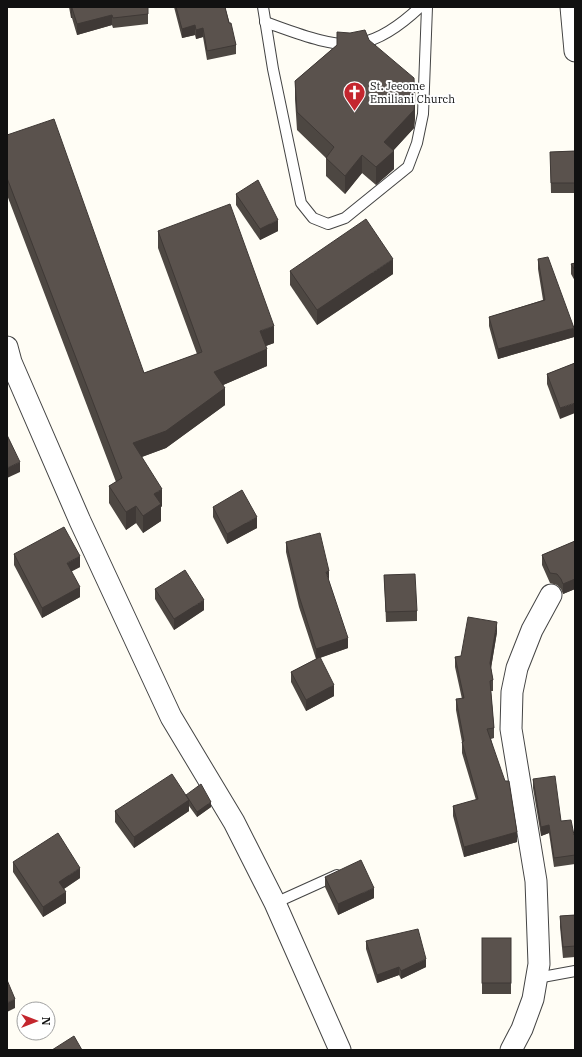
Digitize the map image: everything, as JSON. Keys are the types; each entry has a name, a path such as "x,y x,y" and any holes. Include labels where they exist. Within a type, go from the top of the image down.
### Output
{"street":[{"path":"572,7 575,51"},
{"path":"8,358 80,521 171,717 234,822 275,903 340,1050"},
{"path":"511,1050 522,1029 533,999 539,964 536,881 511,729 512,692 517,668 532,630 551,595"}],"lane":[{"path":"263,7 273,69 301,203 313,218 328,224 345,218 408,167 417,143 423,114 427,7"},
{"path":"265,22 334,43 360,44 380,37 408,18 420,7"},
{"path":"275,903 345,871"},
{"path":"537,978 575,971"}],"building":[{"path":"71,7 148,7 148,14 113,18 112,15 77,24"},
{"path":"176,7 225,7 229,23 231,23 236,45 207,51 203,28 196,30 195,25 182,29"},
{"name":"St. Jeeome Emiliani Church","path":"365,30 369,40 414,78 414,110 384,142 394,151 376,167 362,155 345,176 326,158 334,147 297,112 295,81 337,45 337,32 350,33"},
{"path":"54,119 144,373 202,352 158,231 230,204 274,326 260,331 267,349 214,372 225,388 166,431 133,443 162,489 154,494 161,504 143,516 136,506 126,512 109,486 122,478 7,178 7,135"},
{"path":"575,151 575,183 551,183 550,152"},
{"path":"258,180 278,220 260,229 236,194"},
{"path":"366,219 393,259 317,310 290,271"},
{"path":"548,257 574,328 498,349 489,317 545,300 538,259"},
{"path":"575,263 575,270 571,264"},
{"path":"575,363 575,403 560,408 547,374"},
{"path":"7,435 20,462 7,468"},
{"path":"242,490 257,517 227,534 213,507"},
{"path":"64,527 80,556 67,563 80,587 42,608 14,554"},
{"path":"320,533 329,571 326,572 348,638 316,649 299,596 286,542"},
{"path":"575,541 575,579 563,584 557,574 550,573 542,555"},
{"path":"185,570 204,600 174,619 155,589"},
{"path":"415,574 417,611 386,612 384,575"},
{"path":"468,617 497,622 490,663 493,680 490,681 494,728 487,729 505,781 509,781 517,832 464,847 453,806 478,799 462,742 464,741 456,699 464,698 455,657 461,656"},
{"path":"320,657 334,685 306,700 291,672"},
{"path":"172,774 189,800 134,837 115,811"},
{"path":"555,776 561,821 571,820 575,835 575,855 554,858 549,825 541,827 533,779"},
{"path":"201,784 211,802 197,812 186,795"},
{"path":"58,833 80,868 59,882 66,892 43,907 13,862"},
{"path":"361,860 374,888 338,904 325,877"},
{"path":"575,915 575,946 563,947 560,916"},
{"path":"418,929 426,959 401,971 399,967 377,975 366,941"},
{"path":"482,938 511,938 511,983 482,983"},
{"path":"7,980 15,999 7,1003"},
{"path":"74,1036 82,1050 52,1050"}],"place":[{"name":"St. Jeeome Emiliani Church","path":"355,112"}]}
